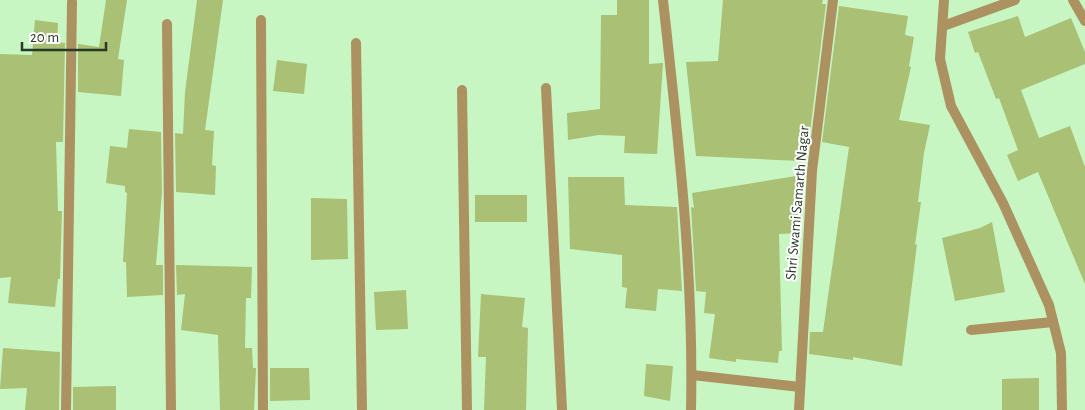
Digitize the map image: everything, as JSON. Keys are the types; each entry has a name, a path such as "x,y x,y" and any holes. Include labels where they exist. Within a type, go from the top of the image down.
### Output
{"street":[{"path":"663,0 684,193 693,341 691,410"},
{"name":"Shri Swami Samarth Nagar","path":"799,410 812,171 833,0"},
{"path":"944,0 940,59 951,106 1003,203 1049,306 1061,353 1062,410"},
{"path":"943,26 1014,0"},
{"path":"1073,0 1085,22"},
{"path":"66,410 72,2"},
{"path":"261,20 263,410"},
{"path":"168,24 171,410"},
{"path":"356,43 362,410"},
{"path":"546,88 562,410"},
{"path":"462,90 467,410"},
{"path":"970,330 1053,322"},
{"path":"692,375 800,387"}],"building":[{"path":"106,0 127,0 118,59 124,60 121,96 78,92 78,44 99,47"},
{"path":"197,0 223,0 205,130 214,131 212,165 216,166 215,195 176,192 175,133 183,134 185,92"},
{"path":"617,0 649,0 649,64 663,63 657,154 624,153 625,136 599,135 568,140 567,113 600,109 601,15 617,15"},
{"path":"723,0 823,0 822,4 826,4 809,140 798,138 800,161 696,156 686,62 718,61"},
{"path":"839,6 908,16 905,35 914,37 909,66 911,67 899,120 930,125 924,153 918,202 921,202 915,245 917,244 902,366 853,357 853,360 809,354 810,332 823,332 849,147 822,142"},
{"path":"1018,16 1025,37 1071,18 1085,52 1085,64 1021,90 1039,138 1070,126 1085,167 1085,284 1038,172 1018,181 1007,155 1018,150 999,98 996,99 978,52 975,53 968,32"},
{"path":"35,20 58,23 57,42 65,43 63,142 56,142 58,211 62,211 60,279 58,279 55,307 8,303 11,277 0,278 0,54 32,55"},
{"path":"277,60 307,64 304,94 273,91"},
{"path":"129,129 161,132 162,192 156,265 163,265 163,295 127,297 126,262 123,262 127,193 125,192 125,186 106,183 110,146 127,148"},
{"path":"796,176 798,233 779,234 782,351 779,351 778,363 736,359 736,362 709,358 715,314 704,313 706,292 696,291 691,207 694,208 692,193"},
{"path":"568,177 624,177 625,205 677,207 682,291 658,289 656,311 625,308 627,288 622,287 622,255 570,249"},
{"path":"475,195 527,195 527,222 475,222"},
{"path":"311,198 347,199 348,259 311,260"},
{"path":"992,222 1005,292 955,301 942,238 980,228"},
{"path":"176,265 252,267 251,298 246,298 245,348 252,348 253,368 256,368 254,410 220,410 218,335 181,330 185,294 177,295"},
{"path":"406,290 408,329 376,330 374,292"},
{"path":"481,294 525,298 522,327 528,328 526,410 484,410 486,357 478,357"},
{"path":"3,348 60,352 59,410 25,410 27,388 0,389"},
{"path":"646,364 673,366 670,401 644,396"},
{"path":"270,368 309,368 310,400 270,401"},
{"path":"1039,378 1039,410 1002,410 1002,379"},
{"path":"116,386 116,410 73,410 73,387"}]}
